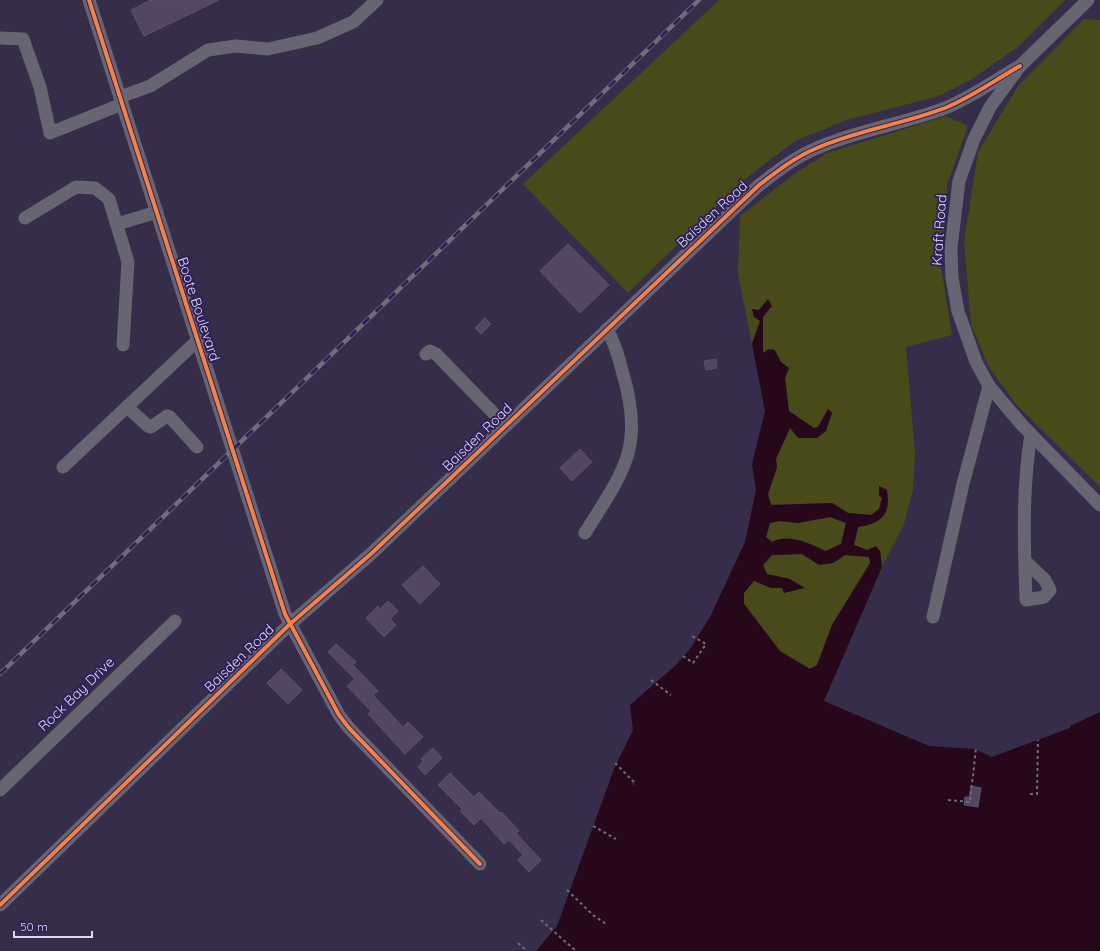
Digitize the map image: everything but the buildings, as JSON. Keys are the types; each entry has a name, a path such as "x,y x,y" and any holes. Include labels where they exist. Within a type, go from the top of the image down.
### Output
{"street":[{"name":"Boote Boulevard","path":"89,0 285,614 339,715 349,728 480,864"},
{"path":"0,38 23,39 40,87 50,133 150,86 208,50 236,46 268,49 317,38 353,22 377,0"},
{"name":"Kraft Road","path":"1088,0 1020,66 990,107 974,139 959,181 951,248 952,278 958,311 976,362 989,386 1031,434 1100,506"},
{"name":"Baisden Road","path":"0,905 290,624 372,553 740,201 795,159 834,141 928,114 969,96 1020,66"},
{"path":"969,96 990,107"},
{"path":"25,218 76,187 95,188 109,199 128,262 122,345"},
{"path":"116,224 157,212"},
{"path":"585,533 621,476 630,449 632,436 632,417 627,387 613,339 606,329"},
{"path":"63,467 197,341"},
{"path":"426,354 430,351 436,354 505,425"},
{"path":"933,617 963,484 989,386"},
{"path":"128,407 148,426 151,426 167,416 170,417 197,447"},
{"path":"1024,561 1023,516 1025,469 1031,434"},
{"name":"Rock Bay Drive","path":"0,790 175,621"}],"path":[{"path":"683,656 693,663 706,644 692,636"},
{"path":"652,680 671,695"},
{"path":"1030,794 1037,794 1038,740"},
{"path":"948,800 970,802 976,748"},
{"path":"615,763 636,782 633,784"},
{"path":"593,826 616,839"},
{"path":"568,890 592,915 606,924"},
{"path":"541,920 576,951"},
{"path":"518,943 527,951"}],"shaded area":[{"path":"719,0 1065,0 1019,46 972,79 939,96 847,120 795,141 744,180 628,293 523,184"},
{"path":"1084,19 1100,20 1100,487 1016,404 988,366 971,324 964,242 978,152 1018,86"},
{"path":"946,116 968,126 947,185 941,267 952,335 906,347 915,455 913,490 904,524 882,567 880,551 867,550 853,545 858,527 873,524 889,503 879,495 882,498 879,509 871,515 848,513 832,503 771,505 768,494 777,467 776,459 790,428 817,438 832,414 828,409 818,427 814,428 789,411 785,378 788,368 763,351 763,317 768,310 768,299 759,310 752,310 760,321 752,344 738,274 740,216 793,175 827,153"},
{"path":"768,299 772,306 763,317 763,351 764,353 768,349 775,350 781,362 789,368 785,378 789,411 814,428 818,427 828,409 832,413 826,431 817,438 798,438 790,428 776,459 777,467 768,494 771,505 832,503 848,513 871,515 879,509 882,498 879,495 879,486 887,490 888,506 886,512 879,520 858,527 854,545 867,550 876,546 880,551 882,567 824,701 929,746 975,749 992,757 1070,728 1070,726 1100,712 1100,951 536,951 557,926 614,769 633,730 630,705 676,665 690,649 710,617 745,542 756,490 752,464 765,411 752,344 760,321 754,317 752,309 759,310","holes":["830,517 846,523 841,544 826,551 799,540 785,539 772,542 766,537 770,523 780,521 798,523","802,554 819,565 833,563 845,555 869,557 870,563 832,625 817,665 810,669 780,651 744,604 744,593 754,581 771,588 782,588 784,593 805,588 790,579 767,574 763,565 772,555"]},
{"path":"830,517 846,523 841,544 826,551 798,540 772,542 766,537 770,523 780,521 798,523"},
{"path":"802,554 819,565 833,563 845,555 869,557 871,563 832,625 817,665 809,669 780,651 744,604 744,593 754,580 771,588 782,588 790,579 767,574 763,565 772,555"}],"railway":[{"path":"0,674 699,0"}],"cycle path":[{"path":"89,0 285,614 339,715 349,728 480,864"},
{"path":"0,905 290,624 372,553 758,186 786,165 809,152 848,136 929,114 955,104 1020,66"}]}
